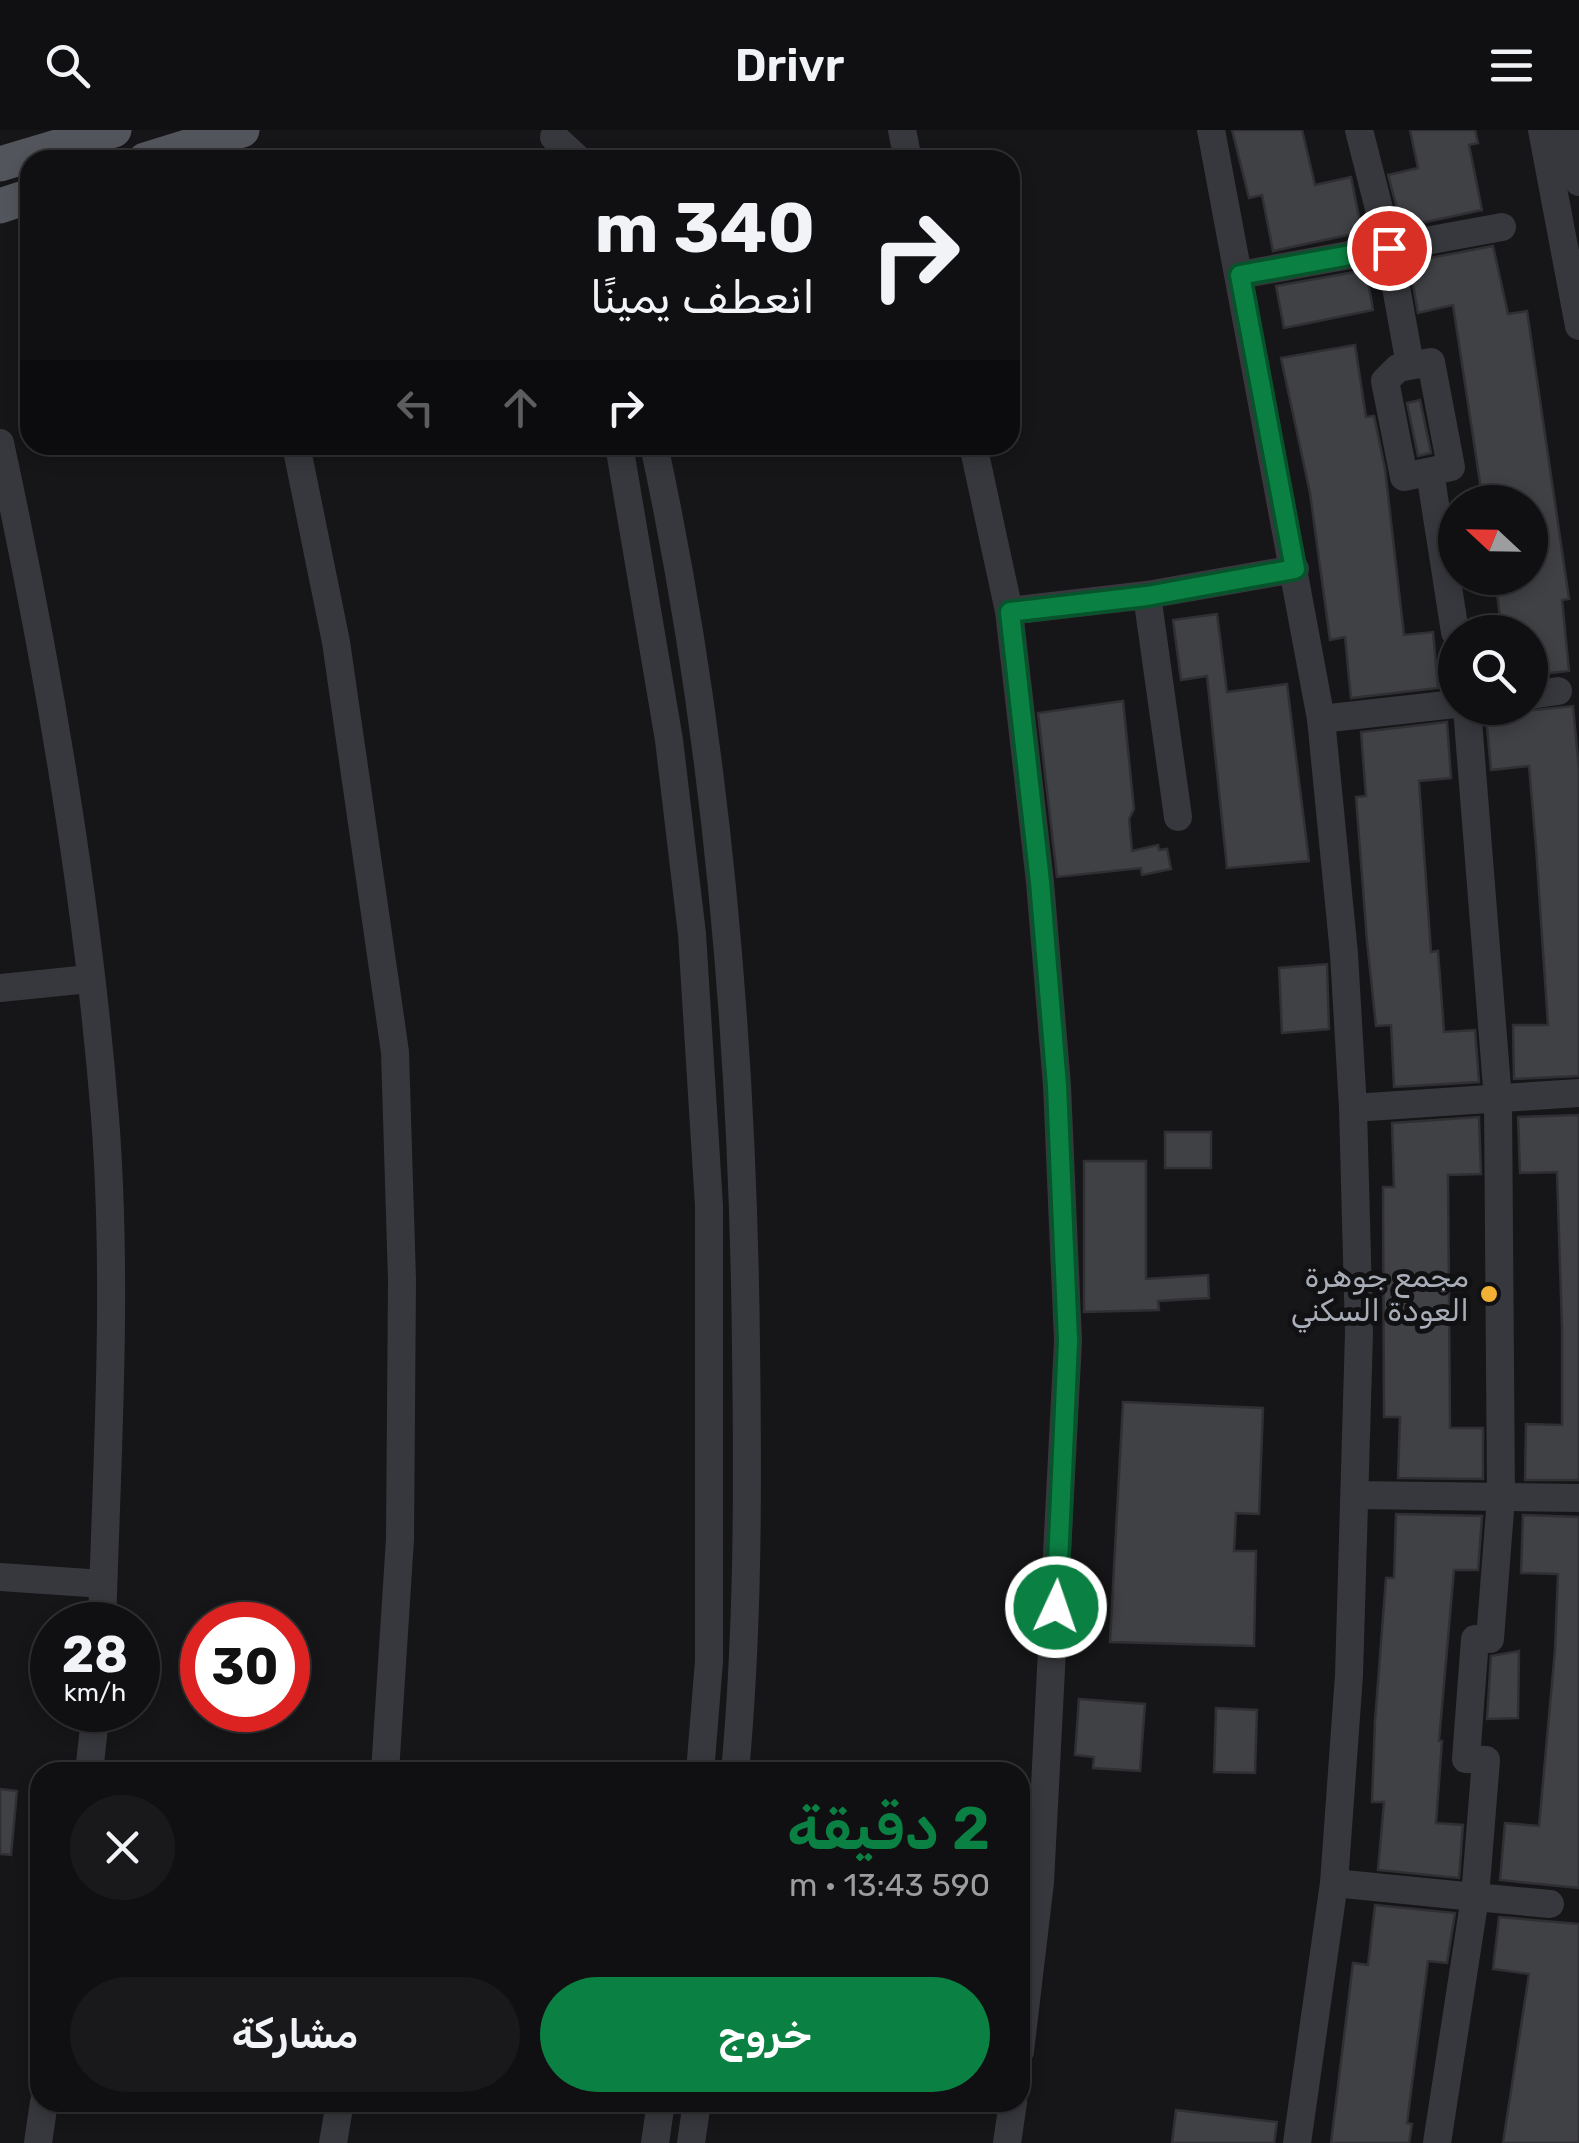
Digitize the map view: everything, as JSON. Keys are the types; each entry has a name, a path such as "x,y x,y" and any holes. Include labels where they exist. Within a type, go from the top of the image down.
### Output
{"main road":[{"path":"47,150 114,130"},
{"path":"194,150 233,142"}],"street":[{"path":"1210,130 1321,719 1344,954 1352,1108 1359,1332 1349,1676 1334,1883 1297,2143"},
{"path":"1359,130 1389,248 1410,365"},
{"path":"1542,130 1576,289 1579,326"},
{"path":"1568,130 1579,182"},
{"path":"1240,275 1502,227"},
{"path":"1430,362 1451,467 1404,477 1386,381 1395,369 1410,365 1430,362"},
{"path":"0,443 40,630 105,1117 111,1266 103,1602"},
{"path":"298,455 336,642 395,1052 402,1280 400,1539 386,1762"},
{"path":"620,455 669,740 685,876 709,1206 709,1661 701,1762"},
{"path":"656,455 710,774 728,930 745,1205 746,1627 736,1762"},
{"path":"976,455 1010,612 1040,882 1057,1086 1068,1341 1050,1734 1030,1966"},
{"path":"1430,472 1453,615"},
{"path":"1010,612 1147,596 1295,569"},
{"path":"1147,596 1178,817"},
{"path":"1321,719 1438,706"},
{"path":"1438,2143 1475,1897 1486,1760 1466,1759 1475,1639 1490,1639 1501,1498 1498,1100 1468,725"},
{"path":"0,988 89,979"},
{"path":"1352,1108 1579,1093"},
{"path":"1356,1495 1579,1498"},
{"path":"0,1577 104,1584"},
{"path":"90,1762 94,1732"},
{"path":"1334,1883 1550,1904"},
{"path":"38,2143 43,2112"},
{"path":"333,2143 338,2112"},
{"path":"655,2143 660,2112"},
{"path":"692,2143 696,2112"},
{"path":"1006,2143 1011,2112"}],"building":[{"path":"1232,130 1302,130 1315,185 1351,177 1362,232 1273,251 1262,195 1249,198"},
{"path":"1410,130 1475,130 1478,143 1469,145 1482,210 1402,227 1388,175 1418,168"},
{"path":"1493,246 1508,314 1527,311 1569,599 1562,600 1569,671 1548,673 1548,615 1500,615 1497,595 1548,595 1548,485 1480,485 1453,305 1418,313 1409,262"},
{"path":"1366,270 1373,310 1284,328 1276,286"},
{"path":"1355,345 1366,417 1374,416 1385,469 1404,635 1433,632 1438,688 1351,698 1345,637 1330,640 1310,493 1281,358"},
{"path":"1420,400 1431,453 1418,456 1407,403"},
{"path":"1217,614 1227,692 1287,684 1309,861 1227,868 1207,676 1181,680 1173,620"},
{"path":"1123,701 1134,809 1129,819 1132,851 1158,845 1159,850 1167,849 1171,869 1142,875 1141,868 1057,877 1038,713"},
{"path":"1573,706 1579,770 1579,1076 1514,1079 1513,1025 1548,1025 1536,847 1529,766 1491,770 1487,725 1548,725 1548,709"},
{"path":"1447,725 1451,778 1419,781 1431,952 1438,951 1444,1032 1475,1030 1479,1082 1394,1087 1391,1025 1376,1026 1367,941 1356,797 1366,796 1361,732"},
{"path":"1327,964 1329,1029 1282,1033 1279,968"},
{"path":"1579,1115 1579,1480 1525,1480 1526,1424 1562,1425 1562,1327 1557,1172 1520,1173 1518,1117"},
{"path":"1479,1117 1481,1174 1448,1175 1450,1428 1483,1428 1483,1479 1398,1478 1400,1417 1384,1417 1383,1187 1394,1187 1392,1123"},
{"path":"1165,1132 1211,1132 1211,1168 1165,1168"},
{"path":"1084,1161 1146,1161 1146,1279 1208,1275 1209,1298 1158,1301 1159,1310 1084,1312"},
{"path":"1123,1402 1263,1408 1259,1514 1236,1513 1234,1551 1256,1551 1254,1646 1110,1642"},
{"path":"1396,1514 1482,1516 1478,1570 1454,1570 1439,1741 1436,1823 1463,1825 1459,1878 1378,1870 1384,1802 1372,1802 1375,1721 1386,1578 1394,1578"},
{"path":"1523,1515 1579,1517 1579,1888 1500,1880 1505,1823 1539,1826 1555,1650 1558,1574 1521,1573"},
{"path":"1519,1651 1518,1718 1487,1719 1491,1656"},
{"path":"1079,1699 1145,1704 1140,1771 1093,1768 1094,1757 1075,1755"},
{"path":"1216,1708 1257,1710 1255,1773 1214,1772"},
{"path":"0,1789 17,1791 11,1855 0,1854"},
{"path":"1375,1905 1455,1913 1447,1963 1428,1961 1407,2123 1412,2124 1409,2143 1331,2143 1353,1963 1368,1965"},
{"path":"1499,1917 1579,1924 1579,2143 1503,2143 1529,1974 1493,1969"},
{"path":"1176,2110 1277,2122 1274,2143 1172,2143"}],"place":[{"name":"مجمع جوهرة العودة السكني","path":"1489,1294"}],"route":[{"path":"1056,1607 1068,1341 1057,1086 1040,882 1010,612 1147,596 1295,569 1240,275 1389,248"}]}
